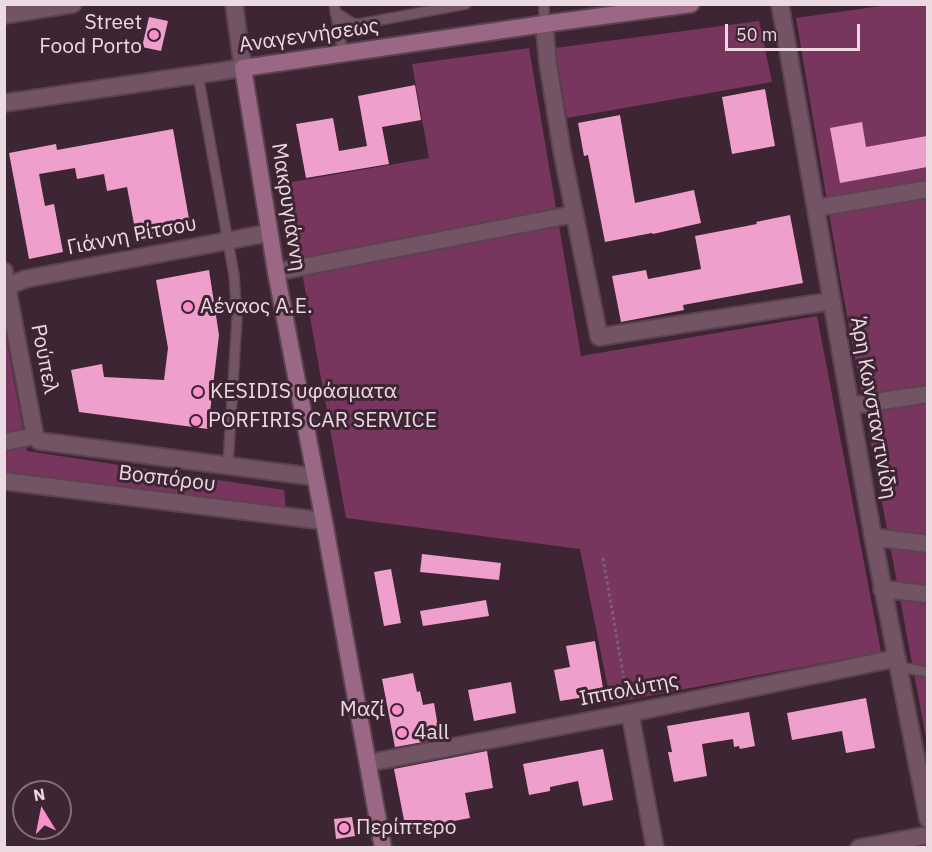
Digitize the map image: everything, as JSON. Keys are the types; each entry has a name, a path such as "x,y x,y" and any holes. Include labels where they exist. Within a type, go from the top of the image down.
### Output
{"main road":[{"name":"Αναγεννήσεως","path":"243,68 691,4"},
{"name":"Μακρυγιάννη","path":"243,68 269,234 383,848"}],"street":[{"path":"4,15 73,4"},
{"name":"Μακρυγιάννη","path":"234,4 243,68"},
{"name":"Άρη Κωνσταντινίδη","path":"780,4 882,589 927,819"},
{"path":"544,24 548,64 599,337 832,301"},
{"name":"Αναγεννήσεως","path":"4,103 243,68"},
{"path":"816,208 927,189"},
{"path":"276,272 575,214"},
{"name":"Γιάννη Ρίτσου","path":"6,282 269,234"},
{"name":"Ρούπελ","path":"6,282 35,436"},
{"path":"850,406 927,394"},
{"path":"4,442 35,436"},
{"name":"Βοσπόρου","path":"35,436 39,441 51,443 315,477"},
{"name":"Βοσπόρου","path":"4,482 324,521"},
{"path":"873,537 927,544"},
{"path":"882,589 927,594"},
{"name":"Ιππολύτης","path":"368,763 898,662"},
{"path":"630,713 655,848"},
{"path":"859,848 927,835"}],"lane":[{"path":"334,8 352,23 359,24 466,4"},
{"path":"544,4 544,24"},
{"path":"334,8 343,53"},
{"path":"198,75 234,275 237,318 228,465"},
{"path":"898,662 927,672"}],"path":[{"path":"603,558 630,713"}],"shaded area":[{"path":"888,5 927,5 927,743 841,283 796,18"},
{"path":"759,21 772,82 567,118 555,48"},
{"path":"529,48 581,356 817,316 881,652 611,703 580,549 346,518 286,183 429,158 412,64"},
{"path":"4,326 27,451 284,490 286,511 5,473"}],"building":[{"path":"149,17 168,21 161,51 142,47"},
{"path":"415,85 421,120 382,127 389,164 306,178 296,124 333,118 339,151 367,146 358,96"},
{"path":"765,89 775,146 732,154 722,97"},
{"path":"620,115 635,203 694,190 701,223 605,242 588,155 584,156 578,123"},
{"path":"862,122 866,147 927,136 927,167 840,183 830,128"},
{"path":"173,129 191,230 137,240 127,187 107,191 104,174 77,179 75,168 39,174 45,206 54,204 63,252 29,259 9,153 56,144 57,150"},
{"path":"790,215 803,283 683,305 684,310 621,322 612,276 646,270 648,279 701,269 695,236"},
{"path":"209,270 219,335 208,429 79,412 71,370 102,364 104,377 164,380 168,348 156,280"},
{"path":"422,554 501,563 499,580 420,572"},
{"path":"391,569 401,623 384,626 374,572"},
{"path":"486,600 489,616 423,626 420,611"},
{"path":"595,641 604,694 560,701 554,670 570,667 566,646"},
{"path":"413,673 417,692 420,691 423,705 434,703 440,739 395,747 382,679"},
{"path":"511,682 516,713 474,721 468,690"},
{"path":"866,698 875,748 846,753 842,731 792,740 787,713"},
{"path":"749,712 755,746 740,749 739,746 734,747 733,739 702,744 707,776 674,782 668,752 672,752 667,726"},
{"path":"603,749 613,800 583,806 578,781 550,787 550,791 529,795 523,764"},
{"path":"487,751 493,788 465,793 470,818 406,830 394,769"},
{"name":"Περίπτερο","path":"352,817 355,836 336,839 334,819"}],"place":[{"name":"Street Food Porto","path":"154,35"},
{"name":"Αέναος Α.Ε.","path":"188,307"},
{"name":"KESIDIS υφάσματα","path":"198,392"},
{"name":"PORFIRIS CAR SERVICE","path":"196,421"},
{"name":"Μαζί","path":"397,710"},
{"name":"4all","path":"402,733"},
{"name":"Περίπτερο","path":"344,828"}]}
